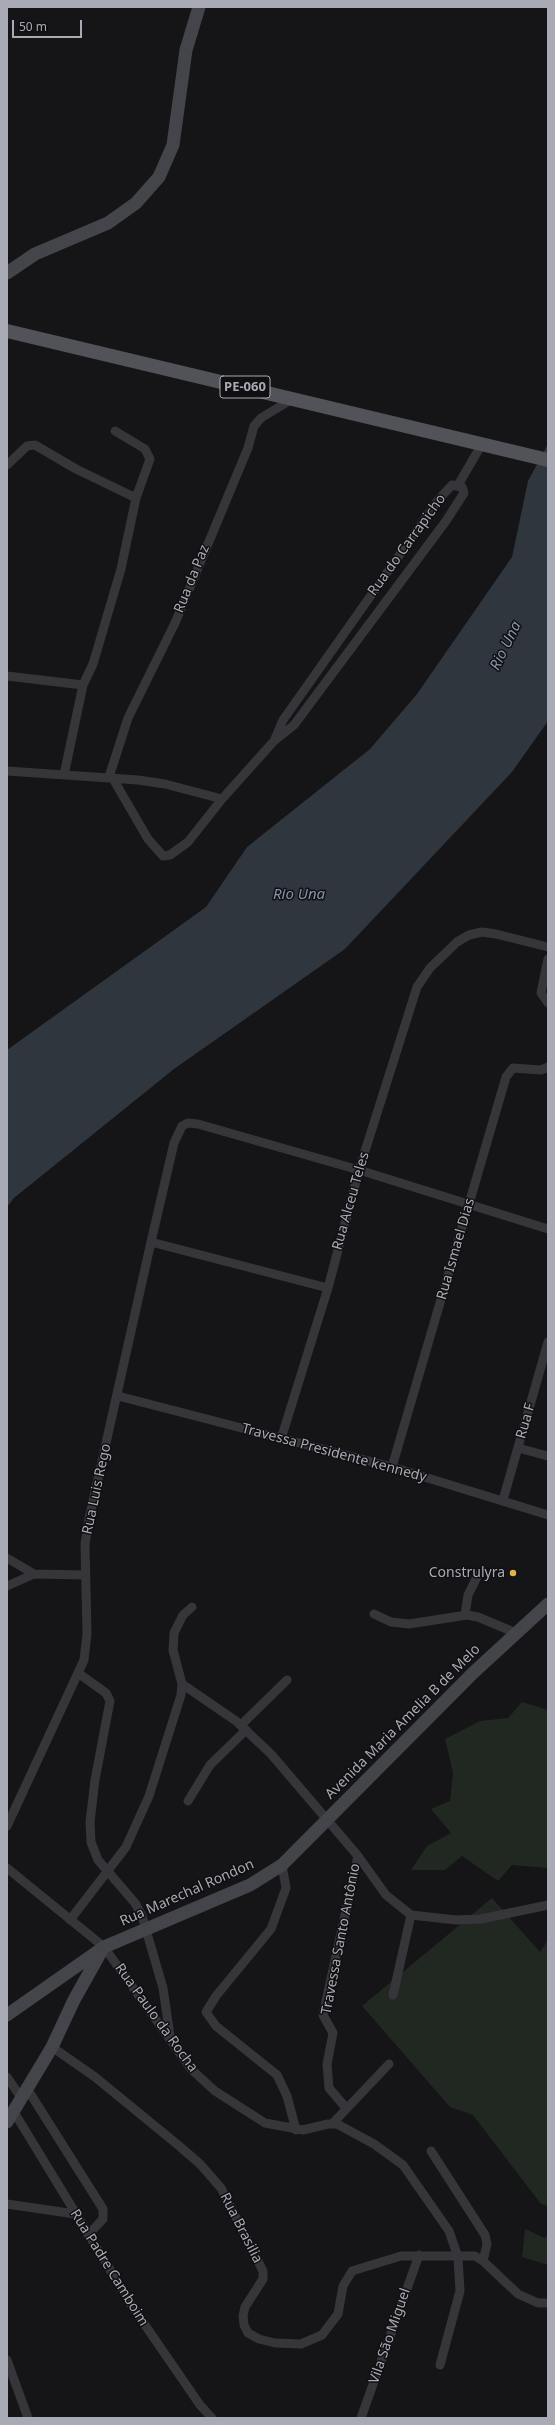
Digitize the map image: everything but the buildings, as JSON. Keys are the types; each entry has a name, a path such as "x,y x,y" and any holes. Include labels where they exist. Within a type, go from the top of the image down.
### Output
{"main road":[{"name":"PE-060","path":"7,331 294,398 548,460"}],"street":[{"path":"7,273 35,254 108,223 136,203 159,177 173,145 186,50 199,7"},
{"name":"Rua da Paz","path":"110,777 128,718 174,623 248,448 254,426 261,418 294,398"},
{"path":"64,775 83,685 93,664 121,569 136,498 149,464 150,456 145,449 115,431"},
{"path":"458,485 482,444"},
{"path":"7,465 27,446 34,445 76,469 136,498"},
{"name":"Rua do Carrapicho","path":"452,485 458,485 463,488 464,493 446,521 294,725 274,741 283,720 411,536 447,489 452,485"},
{"path":"7,676 83,685"},
{"path":"110,777 148,839 163,856 170,855 188,842 222,799 274,741"},
{"path":"7,771 110,777 165,784 222,799"},
{"name":"Rua Alceu Teles","path":"282,1439 328,1288 359,1170 413,996 430,968 456,942 476,933 518,938 548,947"},
{"path":"548,959 542,993 548,1003"},
{"name":"Rua Ismael Dias","path":"392,1467 508,1072 517,1068 540,1070 548,1067"},
{"name":"Rua Luis Rego","path":"7,1826 84,1660 87,1634 84,1575 86,1544 90,1519 174,1143 182,1126 194,1123 359,1170"},
{"path":"359,1170 548,1230"},
{"path":"151,1242 328,1288"},
{"name":"Rua F","path":"503,1500 548,1342"},
{"name":"Travessa Presidente kennedy","path":"118,1396 392,1467 548,1514"},
{"path":"518,1448 548,1456"},
{"path":"7,1558 34,1574"},
{"path":"7,1586 34,1574 84,1575"},
{"path":"464,1615 468,1595 478,1575"},
{"name":"Avenida Maria Amelia B de Melo","path":"282,1865 462,1684 548,1604"},
{"path":"70,1920 108,1872 132,1837 149,1796 178,1707 182,1684 174,1657 174,1632 183,1616 192,1607"},
{"path":"374,1614 391,1622 409,1624 464,1615 478,1617 516,1633"},
{"path":"78,1673 106,1694 110,1701 95,1780 90,1832 94,1850 108,1872 135,1902 142,1916 163,1988 170,2036"},
{"path":"188,1801 210,1766 287,1680"},
{"path":"182,1684 213,1704 244,1728 293,1777 358,1856 386,1895 411,1915 456,1920 480,1918 548,1904"},
{"name":"Travessa Santo Antônio","path":"346,2108 329,2088 327,2064 333,2033 323,2015 358,1856"},
{"path":"282,1865 286,1888 271,1930 216,1996 206,2012 216,2026 277,2075 287,2096 296,2130"},
{"name":"Rua Marechal Rondon","path":"7,2015 104,1947 146,1931 250,1885 282,1865"},
{"name":"Rua Paulo da Rocha","path":"7,1868 104,1947 170,2036 191,2069 215,2091 265,2123 296,2130 308,2130 332,2124"},
{"path":"393,1995 411,1915"},
{"path":"11,2117 52,2047 74,2000 104,1947"},
{"name":"Rua Brasilia","path":"52,2047 95,2077 178,2144 200,2164 221,2188 264,2275 262,2282 245,2307 244,2326 248,2333 259,2339 275,2343 302,2344 314,2340 327,2331 338,2314 343,2286 352,2271 393,2257 419,2255"},
{"path":"389,2064 332,2124 374,2144 403,2166 449,2231 458,2257 460,2291 440,2365"},
{"path":"7,2077 25,2094 103,2208 104,2216 102,2222 88,2235"},
{"name":"Rua Padre Camboim","path":"11,2117 75,2214 134,2309 200,2405 212,2418"},
{"path":"432,2152 485,2235 487,2244 483,2261"},
{"path":"7,2204 75,2214"},
{"path":"419,2255 458,2257 470,2255 483,2261 518,2294 538,2302 548,2303"},
{"name":"Vila São Miguel","path":"361,2418 419,2255"},
{"path":"7,2360 28,2418"}],"shaded area":[{"path":"522,1702 548,1710 548,1868 512,1865 498,1881 462,1856 445,1870 411,1870 427,1846 451,1833 431,1809 450,1801 453,1773 445,1739 480,1721 508,1718"},
{"path":"492,1898 540,1952 548,1940 548,2206 541,2204 473,2115 450,2107 362,2006"},
{"path":"525,2229 545,2238 548,2233 548,2265 522,2257"}],"water":[{"name":"Rio Una","path":"548,444 548,721 512,772 345,949 174,1069 14,1198 7,1207 7,1050 206,907 247,847 370,749 417,694 512,557 528,481"}],"place":[{"name":"Construlyra","path":"513,1573"}]}
